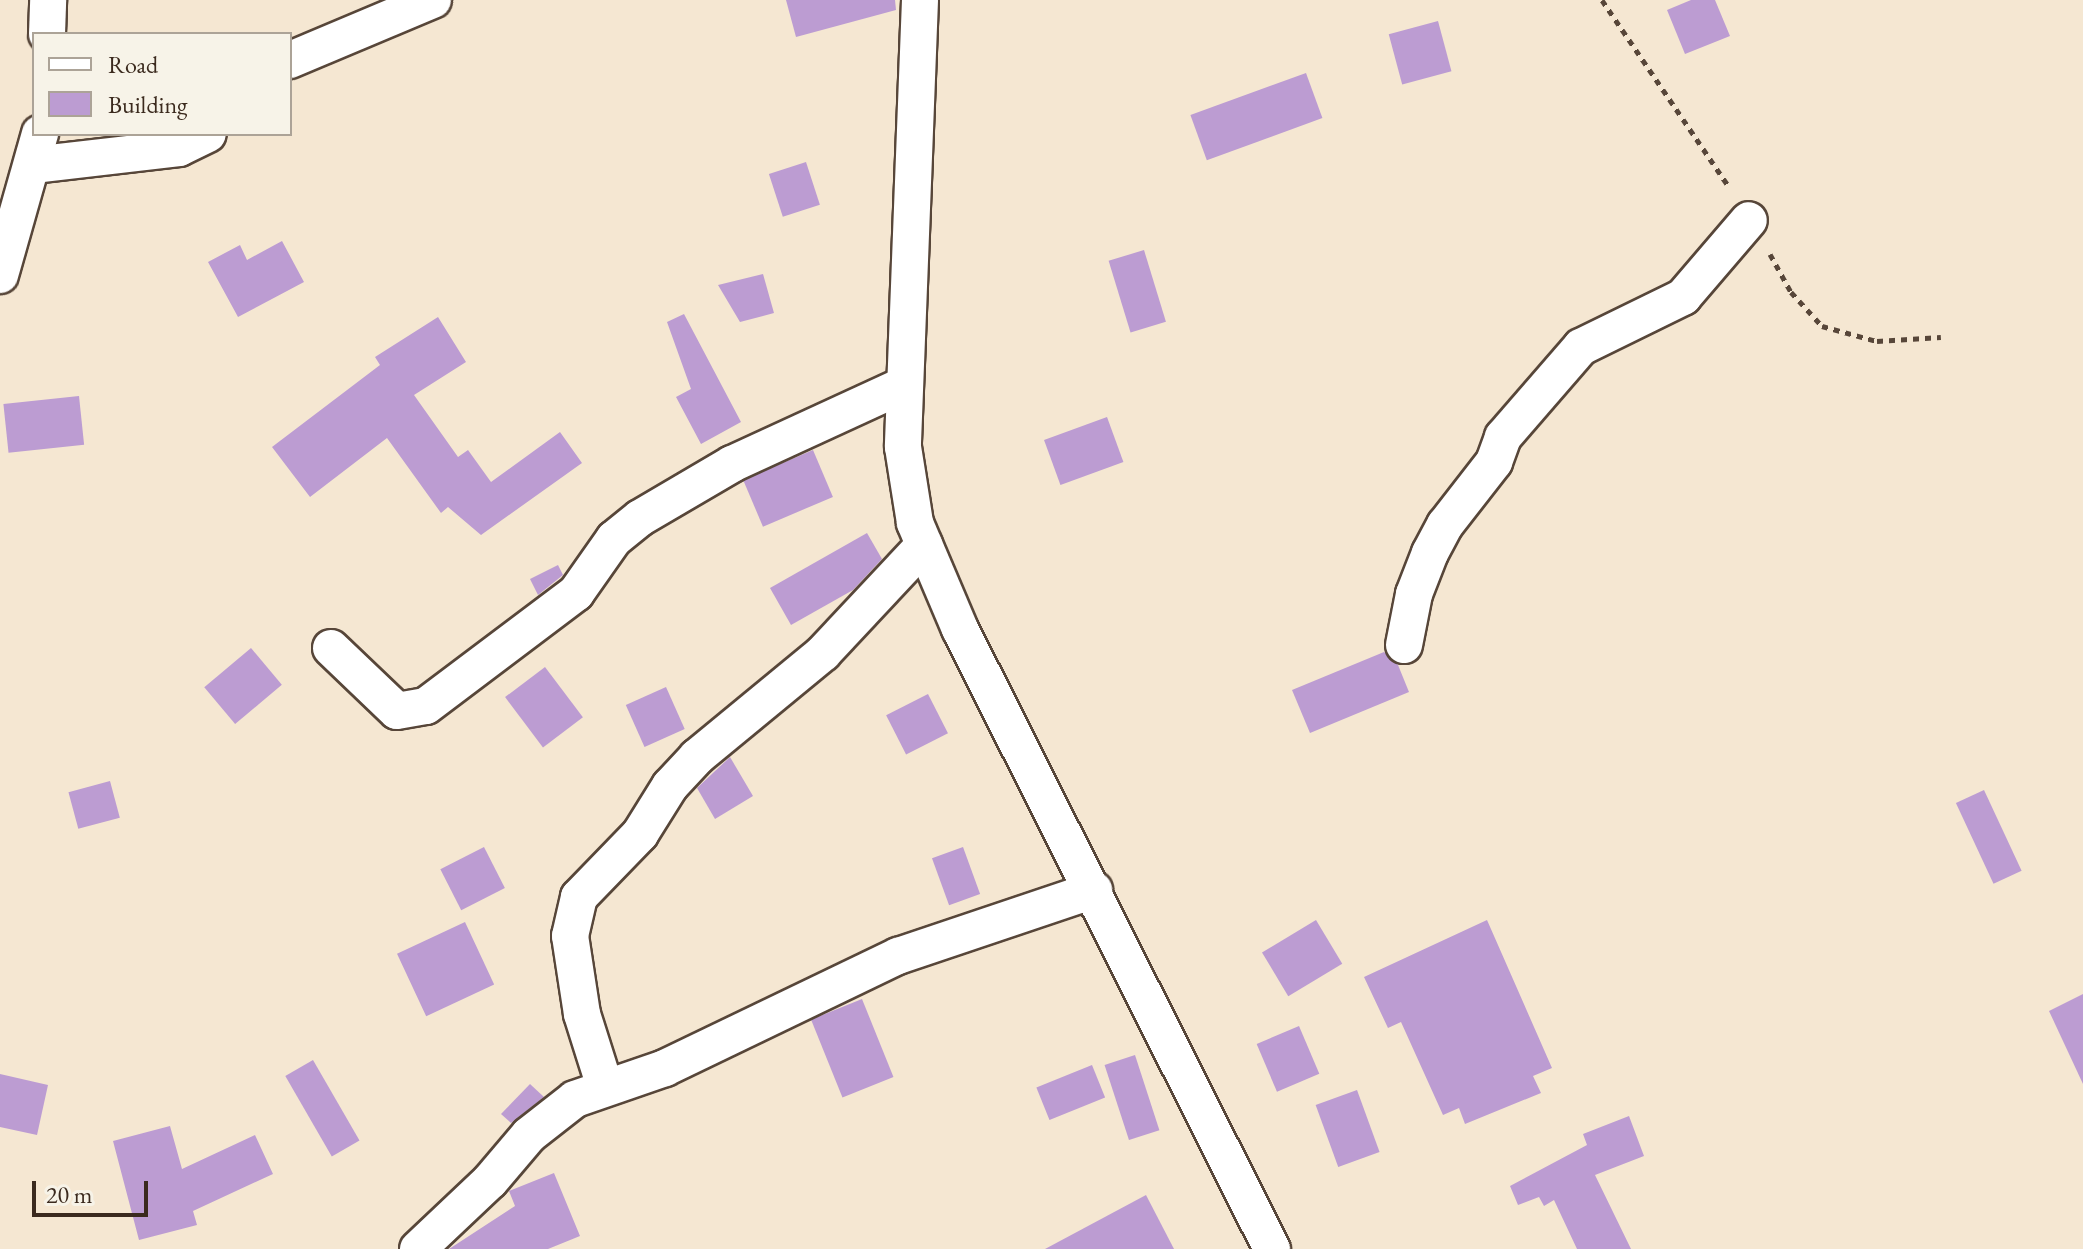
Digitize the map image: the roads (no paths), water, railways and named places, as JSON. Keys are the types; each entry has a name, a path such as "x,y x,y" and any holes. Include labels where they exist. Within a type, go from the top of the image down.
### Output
{"street":[{"path":"47,32 48,0"},
{"path":"292,59 433,0"},
{"path":"920,0 903,447 915,523 960,629 1272,1249"},
{"path":"0,275 36,149 179,148 204,136"},
{"path":"1404,645 1414,594 1430,553 1445,525 1494,462 1503,437 1581,347 1683,297 1749,220"},
{"path":"331,648 397,711 426,706 576,593 614,539 640,518 732,464 904,385"},
{"path":"605,1087 582,1014 570,936 579,897 640,834 670,786 697,757 823,653 924,545"},
{"path":"418,1249 553,1112 605,1087 665,1068 776,1018 898,956 1094,890"}]}
